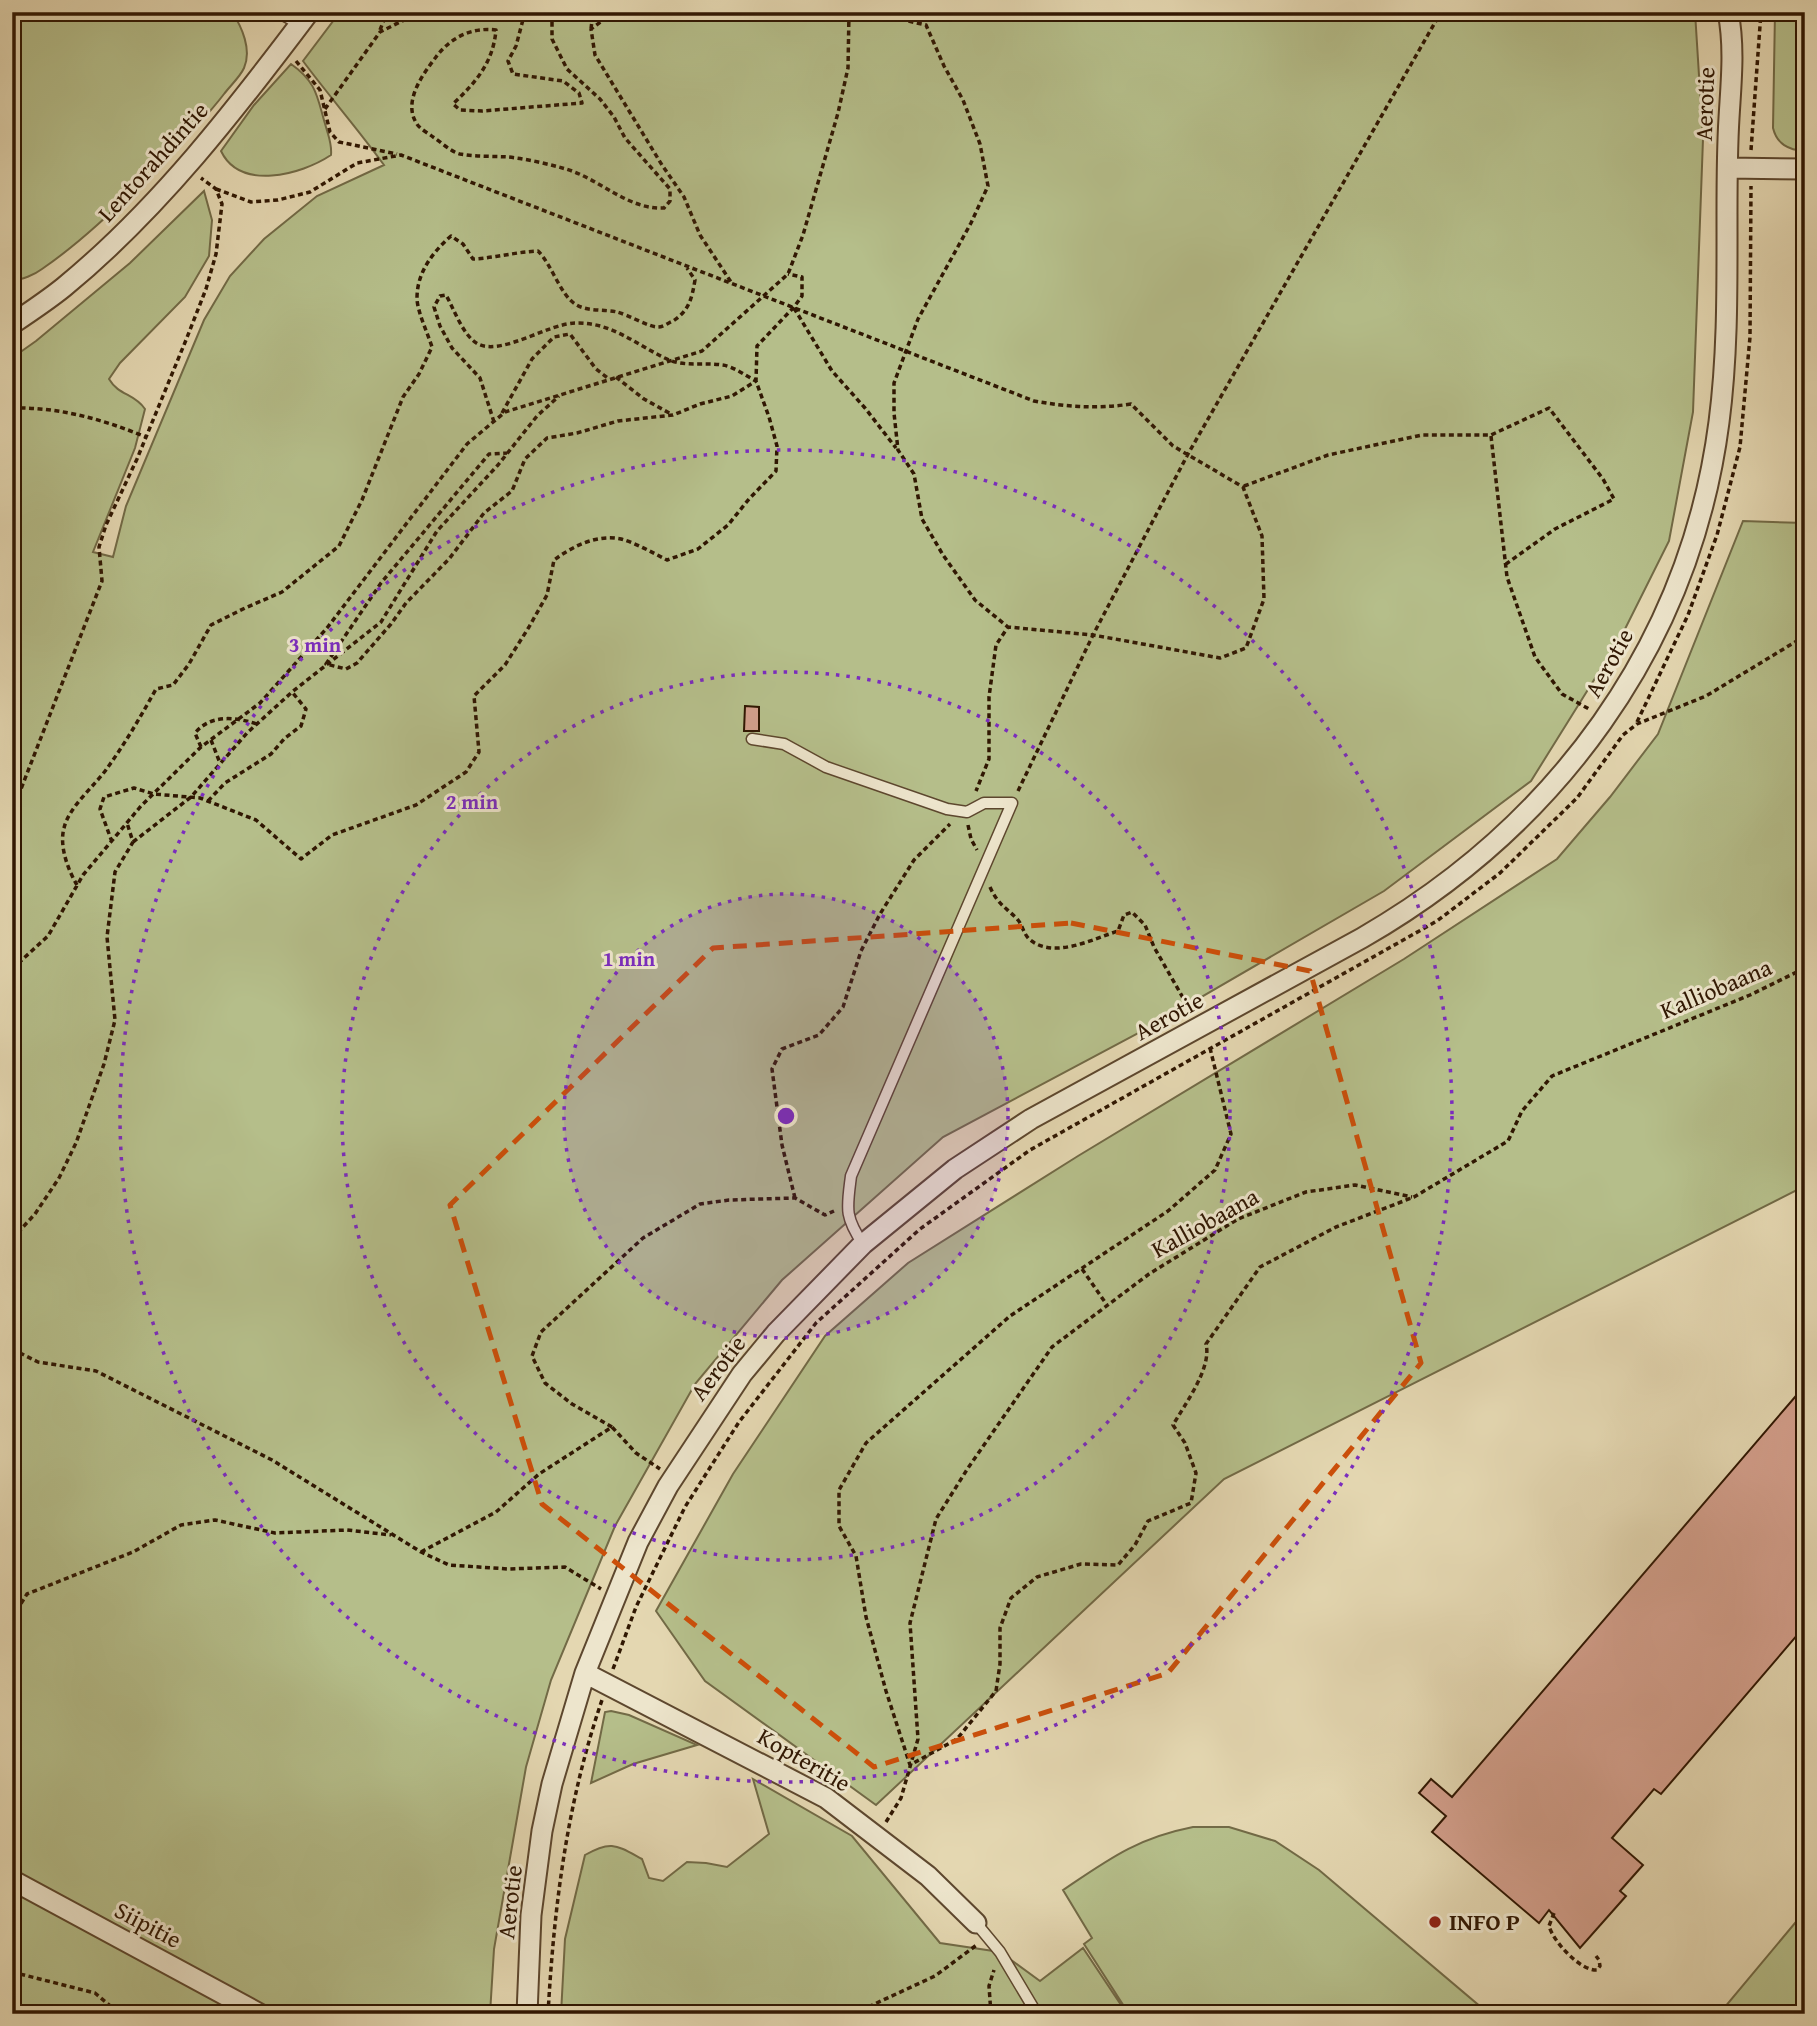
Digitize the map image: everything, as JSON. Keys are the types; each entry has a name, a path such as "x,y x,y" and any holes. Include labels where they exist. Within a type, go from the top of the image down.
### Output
{"street":[{"name":"Aerotie","path":"527,2014 531,1915 542,1831 552,1784 584,1673 638,1542 673,1479 741,1374 776,1333 863,1244 955,1169 1031,1119 1383,926 1442,888 1486,851 1550,789 1606,719 1633,675 1685,564 1709,482 1719,425 1724,377 1733,37 1728,12"},
{"name":"Aerotie","path":"1733,37 1743,12"},
{"name":"Lentorahdintie","path":"12,324 22,312 64,287 115,241 185,166 305,18"},
{"path":"1728,168 1805,169"},
{"name":"Kopteritie","path":"584,1673 826,1798 928,1876 982,1930"},
{"name":"Siipitie","path":"12,1880 260,2014"}],"lane":[{"path":"277,12 305,18"},
{"path":"752,739 784,744 826,767 966,816 984,803 1012,803 851,1176 848,1203 850,1226 863,1244"},
{"path":"982,1930 1000,1951 1037,2014"}],"path":[{"path":"325,109 380,32 387,12"},
{"path":"380,32 412,16 434,12"},
{"path":"525,12 516,46 508,61 513,74 563,81 579,93 582,103 482,111 460,110 453,104 469,89 495,49 496,30 481,28 460,35 441,50 426,71 415,89 411,111 418,125 458,153 509,158 568,170 631,202 651,209 664,208 670,201 670,189 625,138 600,99 567,69 560,58 552,39 552,12"},
{"path":"593,12 591,29 595,55 684,197 701,235 732,284"},
{"path":"591,29 614,12"},
{"path":"12,969 48,936 78,885 127,823 201,747 260,703 327,628 467,444 505,412 702,351 788,274 806,224 838,113 848,68 849,12"},
{"path":"867,12 926,25 963,100 979,144 988,186 918,319 894,383 898,450"},
{"path":"1012,803 1093,635 1188,454 1441,12"},
{"path":"283,46 320,90 330,132 340,142 401,155 686,267 794,307 908,350 1034,401 1072,408 1104,408 1131,404 1173,446 1243,487 1262,536 1264,599 1246,648 1220,657 1093,635 1008,627 975,600 943,555 922,519 914,474 865,408 832,371 794,307"},
{"path":"185,166 192,174 204,179 216,189 250,202 278,200 310,192 358,163 401,155"},
{"path":"12,813 102,581 99,547 106,525 146,437 206,289 216,254 222,204 216,189"},
{"path":"78,885 71,875 65,854 64,828 81,798 106,770 132,732 156,689 173,685 211,625 282,592 339,547 362,500 403,397 419,374 432,347 417,300 422,272 435,249 451,236 463,244 473,259 538,251 547,260 575,304 596,310 615,311 656,327 666,325 681,316 691,303 695,280 686,267"},
{"path":"111,842 100,810 104,797 134,788 154,794 208,801 256,820 301,859 331,835 416,804 466,772 479,752 474,696 505,665 529,627 547,595 554,560 569,548 595,539 621,539 667,560 698,549 728,525 748,499 776,471 777,446 756,381 757,346 802,296 802,277 788,274"},
{"path":"494,422 480,377 452,348 440,327 434,307 440,296 446,295 470,337 480,345 505,345 574,323 600,326 619,332 671,360 687,365 724,365 756,381"},
{"path":"499,417 532,359 554,337 570,334 596,369 609,379"},
{"path":"616,377 644,399 673,415"},
{"path":"326,664 346,669 356,663 406,603 449,559 484,513 512,491 525,459 547,439 618,421 673,415 700,404 732,396 756,381"},
{"path":"12,1239 35,1214 59,1178 76,1143 104,1064 115,1020 107,937 116,872 132,842 191,797 257,724 292,692 381,622 437,531 537,416 560,395"},
{"path":"12,408 37,407 67,412 114,424 146,437"},
{"path":"1243,487 1328,455 1355,449 1422,435 1490,435 1549,408 1604,479 1614,499 1555,528 1506,564"},
{"path":"1490,435 1507,577 1535,657 1562,694 1606,719"},
{"path":"326,664 381,583 475,469 489,454 507,453"},
{"path":"1008,627 996,645 989,697 989,759 966,816 971,839 986,867 988,884 1001,906 1018,920 1029,939 1048,947 1066,947 1118,931 1124,915 1132,912 1145,925 1154,947 1199,1028"},
{"path":"548,2014 553,1930 569,1819 588,1742 636,1607 685,1507 739,1422 816,1323 920,1229 1030,1150 1437,921 1500,873 1577,798 1623,735 1637,724 1706,696 1805,636"},
{"path":"12,673 12,687"},
{"path":"208,801 225,783 271,754 285,738 301,726 306,709 292,692"},
{"path":"201,747 195,733 203,723 219,719 240,719 257,724"},
{"path":"211,740 220,763"},
{"path":"795,1198 782,1145 772,1069 782,1049 819,1035 843,1007 861,951 880,914 914,860 951,823 966,816"},
{"path":"127,823 132,842"},
{"name":"Kalliobaana","path":"877,1836 901,1798 918,1739 910,1623 936,1519 1052,1347 1149,1274 1238,1219 1306,1192 1355,1185 1414,1197 1508,1142 1522,1111 1552,1076 1750,995 1805,968"},
{"path":"1210,1048 1231,1134 1215,1170 1168,1211 1010,1316 866,1443 839,1490 839,1526 856,1556 866,1617 910,1765 957,1739 996,1691 1000,1664 1000,1628 1011,1598 1037,1577 1081,1563 1118,1565 1135,1545 1148,1521 1191,1503 1196,1472 1185,1443 1173,1425 1200,1379 1208,1352 1206,1344 1260,1267 1336,1227 1414,1197"},
{"path":"673,1479 636,1453 611,1427 572,1404 545,1383 532,1356 541,1332 643,1238 700,1204 729,1200 795,1198 825,1215 848,1203"},
{"path":"1082,1269 1107,1306"},
{"path":"12,1349 38,1362 96,1371 272,1460 421,1552 449,1565 508,1569 565,1567 636,1607"},
{"path":"421,1552 496,1511 539,1474 611,1427"},
{"path":"12,1618 27,1594 133,1552 181,1525 215,1520 275,1533 347,1530 395,1536"},
{"path":"1554,1913 1549,1926 1555,1941 1588,1969 1597,1970 1600,1966 1595,1956"},
{"path":"853,2014 935,1976 982,1930"},
{"path":"990,2014 989,1986 1000,1951"},
{"path":"12,1972 95,1993 120,2014"}],"highlighted area":[{"path":"1071,923 1310,971 1421,1363 1168,1673 874,1767 542,1504 450,1205 713,948"}],"green space":[{"path":"12,12 232,12 242,32 247,54 244,68 237,78 197,126 136,189 56,259 32,275 12,280"},
{"path":"340,12 1695,12 1703,139 1693,412 1669,541 1622,635 1531,781 1384,891 1148,1028 943,1137 782,1280 695,1384 615,1526 551,1680 526,1767 494,1949 490,2014 12,2014 12,358 130,263 204,191 212,220 209,256 185,297 120,363 109,379 117,389 145,409 135,448 93,552 113,557 126,506 204,320 230,276 264,239 317,196 384,165 303,61"},
{"path":"1775,12 1805,12 1805,151 1784,145 1773,128"},
{"path":"291,64 312,85 330,141 331,155 304,168 272,176 242,171 230,163 221,151 254,105"},
{"path":"1743,521 1805,523 1805,1186 1224,1479 876,1805 705,1681 656,1611 733,1474 825,1336 908,1263 1078,1156 1404,959 1557,859 1610,797 1658,734"},
{"path":"605,1712 629,1715 697,1745 633,1764 591,1783"},
{"path":"753,1779 852,1836 940,1943 1000,1952 1040,1981 1083,1948 1127,2014 561,2014 565,1939 585,1855 601,1847 614,1846 642,1859 649,1878 663,1881 687,1862 727,1867 769,1834"},
{"path":"1193,1827 1229,1827 1275,1841 1319,1870 1482,2008 1481,2013 1129,2014 1084,1944 1092,1938 1063,1890 1110,1859 1139,1844"},
{"path":"1805,1911 1805,2014 1719,2014"}],"building":[{"path":"745,706 759,707 759,731 744,731"},
{"path":"1795,1397 1805,1406 1805,1626 1661,1794 1654,1789 1612,1838 1643,1865 1620,1891 1626,1896 1580,1948 1549,1910 1539,1923 1432,1832 1446,1816 1419,1793 1431,1779 1452,1797"}],"place":[{"name":"INFO P","path":"1435,1922"}]}
